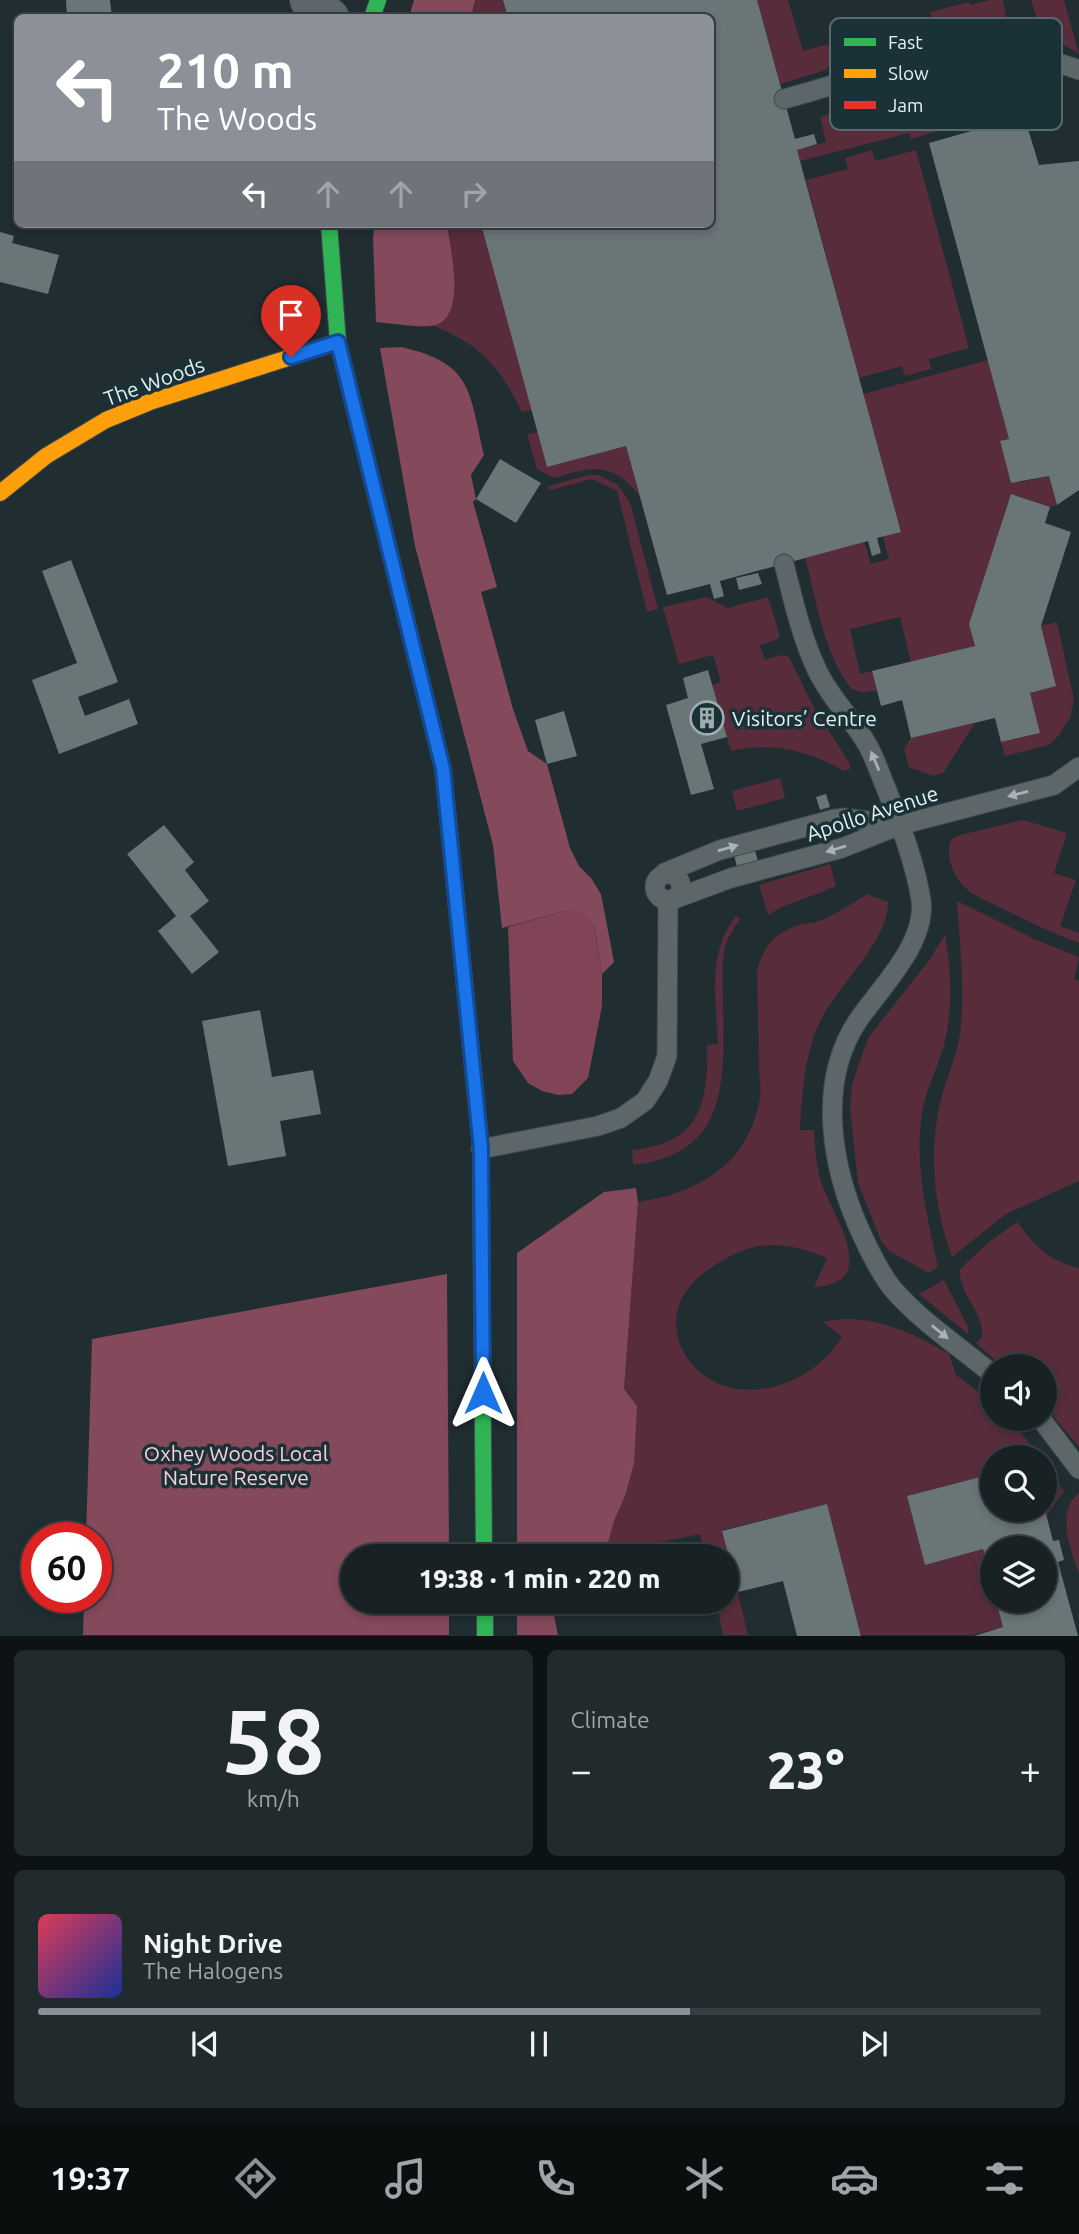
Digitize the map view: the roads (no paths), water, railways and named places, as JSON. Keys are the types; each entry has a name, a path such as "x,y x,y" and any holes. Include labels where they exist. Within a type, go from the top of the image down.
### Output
{"main road":[{"path":"329,228 338,342 443,769 481,1149 484,1544"},
{"name":"The Woods","path":"0,493 46,456 106,420 150,402 338,342"},
{"path":"485,1614 485,1636"}],"street":[{"path":"309,0 325,14"}],"lane":[{"path":"1062,63 1079,70"},
{"path":"784,99 830,86"},
{"path":"784,564 799,621 816,667 834,700 868,745 900,825 920,898 922,921 906,954 848,1036 837,1069 833,1117 835,1150 850,1207 890,1286 911,1307 980,1364"},
{"name":"Apollo Avenue","path":"672,899 731,878 842,848 900,825 1054,785 1079,767"},
{"path":"481,1149 598,1126 621,1118 645,1101 658,1081 667,1056 672,899 659,897 654,890 655,880 664,873 720,850 835,819 900,825"},
{"path":"1050,1431 1079,1469"}],"place":[{"name":"Visitors’ Centre","path":"707,718"}],"park label":[{"name":"Oxhey Woods Local Nature Reserve","path":"236,1465"}]}
